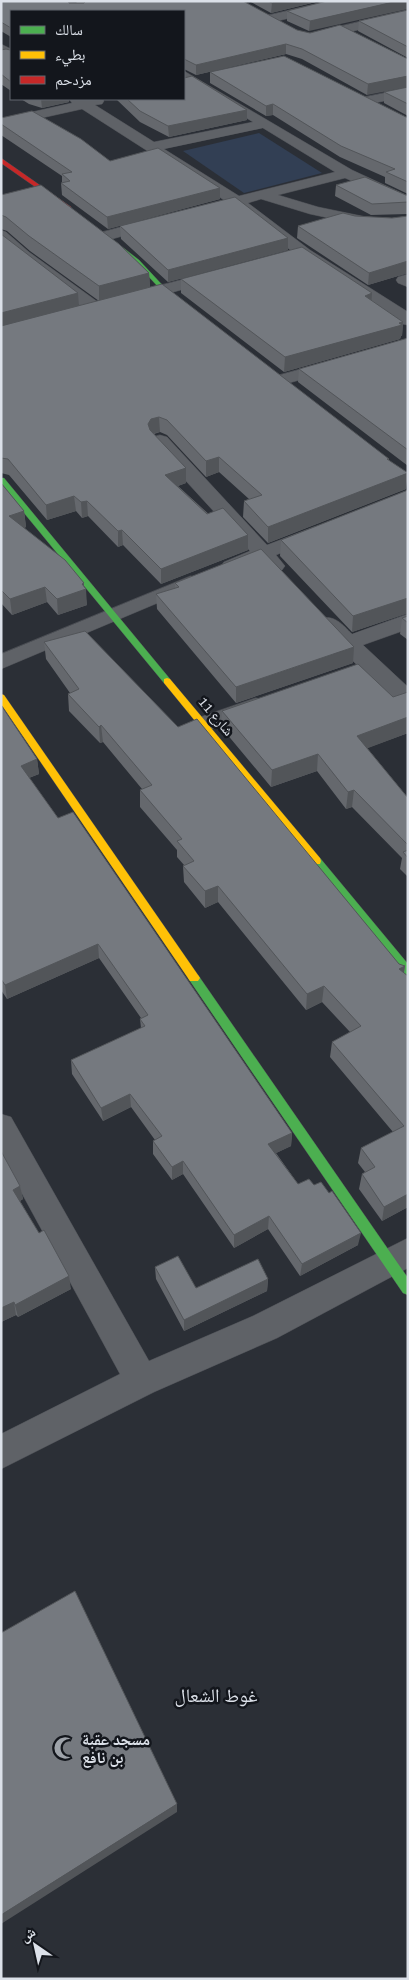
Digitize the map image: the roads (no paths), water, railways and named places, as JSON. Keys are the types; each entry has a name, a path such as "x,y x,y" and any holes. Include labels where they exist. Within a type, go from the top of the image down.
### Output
{"street":[{"path":"285,27 265,17 346,1"},
{"path":"301,35 309,37 408,14"},
{"path":"343,30 359,38"},
{"path":"187,80 212,77"},
{"path":"187,80 347,173 408,202"},
{"path":"382,111 361,99 408,92"},
{"path":"1,123 80,101 94,100"},
{"path":"80,101 237,201 304,253 408,320"},
{"path":"152,147 264,124"},
{"path":"1,160 77,215"},
{"path":"209,209 347,173"},
{"path":"263,195 355,221 382,224"},
{"path":"101,233 171,219"},
{"path":"101,233 137,261 164,290 196,314"},
{"path":"1,235 16,257 96,308"},
{"path":"285,258 304,253"},
{"path":"77,314 230,272"},
{"path":"282,380 408,344"},
{"path":"159,440 289,581"},
{"name":"شارع 11","path":"1,480 408,972"},
{"path":"1,662 112,614 335,525"},
{"path":"315,609 347,643 363,669 408,700"},
{"path":"347,643 408,622"},
{"path":"1,697 399,1257 408,1289"},
{"path":"202,724 278,698"},
{"path":"1,1126 142,1381"},
{"path":"1,1452 142,1381 265,1327 399,1257"}],"place":[{"name":"مسجد عقبة بن نافع","path":"65,1748"}],"district":[{"name":"غوط الشعال","path":"216,1695"}]}
